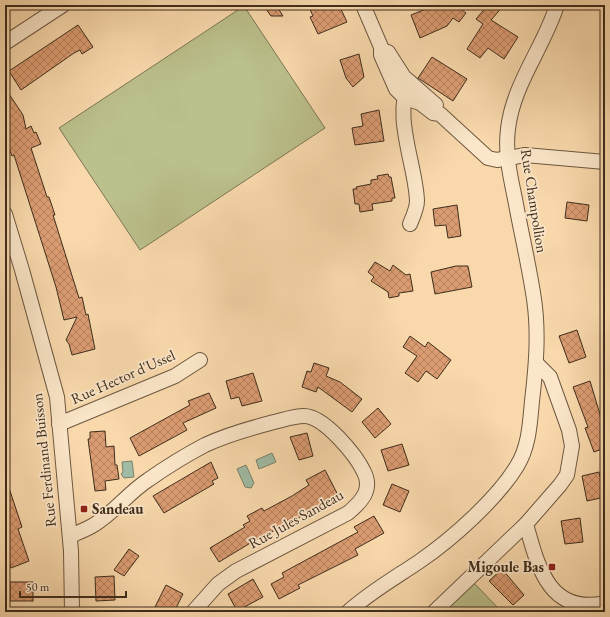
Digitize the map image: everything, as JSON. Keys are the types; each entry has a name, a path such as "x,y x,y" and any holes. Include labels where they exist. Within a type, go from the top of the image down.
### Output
{"street":[{"path":"5,43 63,5"},
{"path":"363,5 381,47 381,55 396,89 405,98 420,103 433,113 440,114 488,158 497,160 525,155 605,162"},
{"name":"Rue Champollion","path":"348,612 373,591 421,561 452,535 498,491 518,465 525,450 529,432 536,363 537,331 534,300 507,157 508,128 518,94 557,5"},
{"path":"381,47 388,52 398,71 439,108 440,114"},
{"path":"410,82 405,98 403,117 417,202 410,224"},
{"name":"Rue Ferdinand Buisson","path":"5,214 57,397 70,536 72,612"},
{"name":"Rue Hector d'Ussel","path":"59,424 175,376 200,360"},
{"path":"434,612 526,524 564,480 569,466 572,446 550,377 536,363"},
{"name":"Rue Jules Sandeau","path":"70,536 93,526 147,480 205,446 260,426 286,419 304,416 316,420 342,441 358,461 365,474 367,483 366,495 359,504 348,512 236,572 218,584 193,612"},
{"path":"526,524 537,562 552,589 559,596 570,603 578,605 595,605 605,603"}],"green space":[{"path":"244,6 325,128 140,250 59,128"},
{"path":"473,582 502,612 443,612"}],"shaded area":[{"path":"272,453 276,462 259,469 256,460"},
{"path":"132,461 134,477 124,478 121,474 123,472 122,462"},
{"path":"246,465 254,483 251,488 245,487 237,469"}],"building":[{"path":"271,5 276,5 283,16 271,16 266,9"},
{"path":"308,5 339,5 347,22 318,34 310,17 313,16"},
{"path":"436,5 461,5 459,8 466,13 459,22 453,18 447,26 420,38 411,15"},
{"path":"488,5 504,5 491,20 518,37 504,59 488,48 480,58 467,49 483,24 476,19"},
{"path":"78,25 93,47 82,54 80,50 74,53 21,90 9,71"},
{"path":"359,54 364,77 353,87 346,78 340,60"},
{"path":"432,57 467,79 453,101 418,78"},
{"path":"5,88 23,115 26,129 31,126 34,133 36,132 41,144 31,148 47,197 49,197 55,215 53,215 79,298 82,297 86,315 88,314 95,349 72,355 69,344 66,340 77,317 64,320 56,287 14,155 12,156 5,138"},
{"path":"379,110 384,141 355,145 352,128 363,126 361,114"},
{"path":"388,174 389,177 391,177 395,198 392,198 392,201 372,204 373,210 360,212 359,204 355,204 353,189 371,184 371,180 378,179 377,176"},
{"path":"567,202 589,205 587,221 565,218"},
{"path":"457,205 461,236 448,238 446,225 435,226 433,209"},
{"path":"375,262 390,271 393,265 406,275 410,274 413,291 399,293 399,296 389,298 388,292 371,281 374,277 368,272"},
{"path":"456,266 468,266 472,287 435,294 431,272"},
{"path":"577,330 586,357 569,363 559,336"},
{"path":"410,336 425,347 428,342 451,360 437,379 426,371 418,382 405,373 417,356 403,347"},
{"path":"314,363 329,368 326,376 340,382 362,399 352,412 318,387 316,392 302,387 307,371 311,372"},
{"path":"253,373 262,401 242,406 239,397 231,399 226,381"},
{"path":"590,381 605,431 605,448 594,452 585,428 588,427 573,387"},
{"path":"209,393 216,408 183,423 187,430 139,456 130,438 190,405 188,401"},
{"path":"378,408 391,424 375,438 362,422"},
{"path":"105,431 106,447 114,446 115,465 117,465 119,479 105,481 106,490 95,491 88,439 90,439 90,432"},
{"path":"307,433 313,456 299,460 290,437"},
{"path":"402,444 409,465 388,471 381,450"},
{"path":"211,462 218,478 212,481 214,484 164,513 153,496"},
{"path":"325,470 339,497 252,542 219,562 210,548 245,527 243,525 250,521 247,516 262,508 264,511 292,496 309,485 306,480"},
{"path":"599,472 605,497 587,501 582,476"},
{"path":"7,482 22,527 18,529 29,561 11,568 5,550 5,483"},
{"path":"392,484 409,491 400,512 383,505"},
{"path":"374,516 384,533 355,549 358,555 298,585 300,588 279,599 271,584 284,577 282,573 358,532 354,527"},
{"path":"580,518 583,542 565,544 561,521"},
{"path":"129,549 139,556 124,576 114,570"},
{"path":"502,569 524,595 513,605 489,581"},
{"path":"114,576 115,600 96,601 95,577"},
{"path":"253,579 263,597 237,611 228,594"},
{"path":"10,582 33,582 33,601 10,601"},
{"path":"166,585 183,594 174,612 166,612 155,607"}],"place":[{"name":"Sandeau","path":"84,509"},
{"name":"Migoule Bas","path":"552,567"}]}
